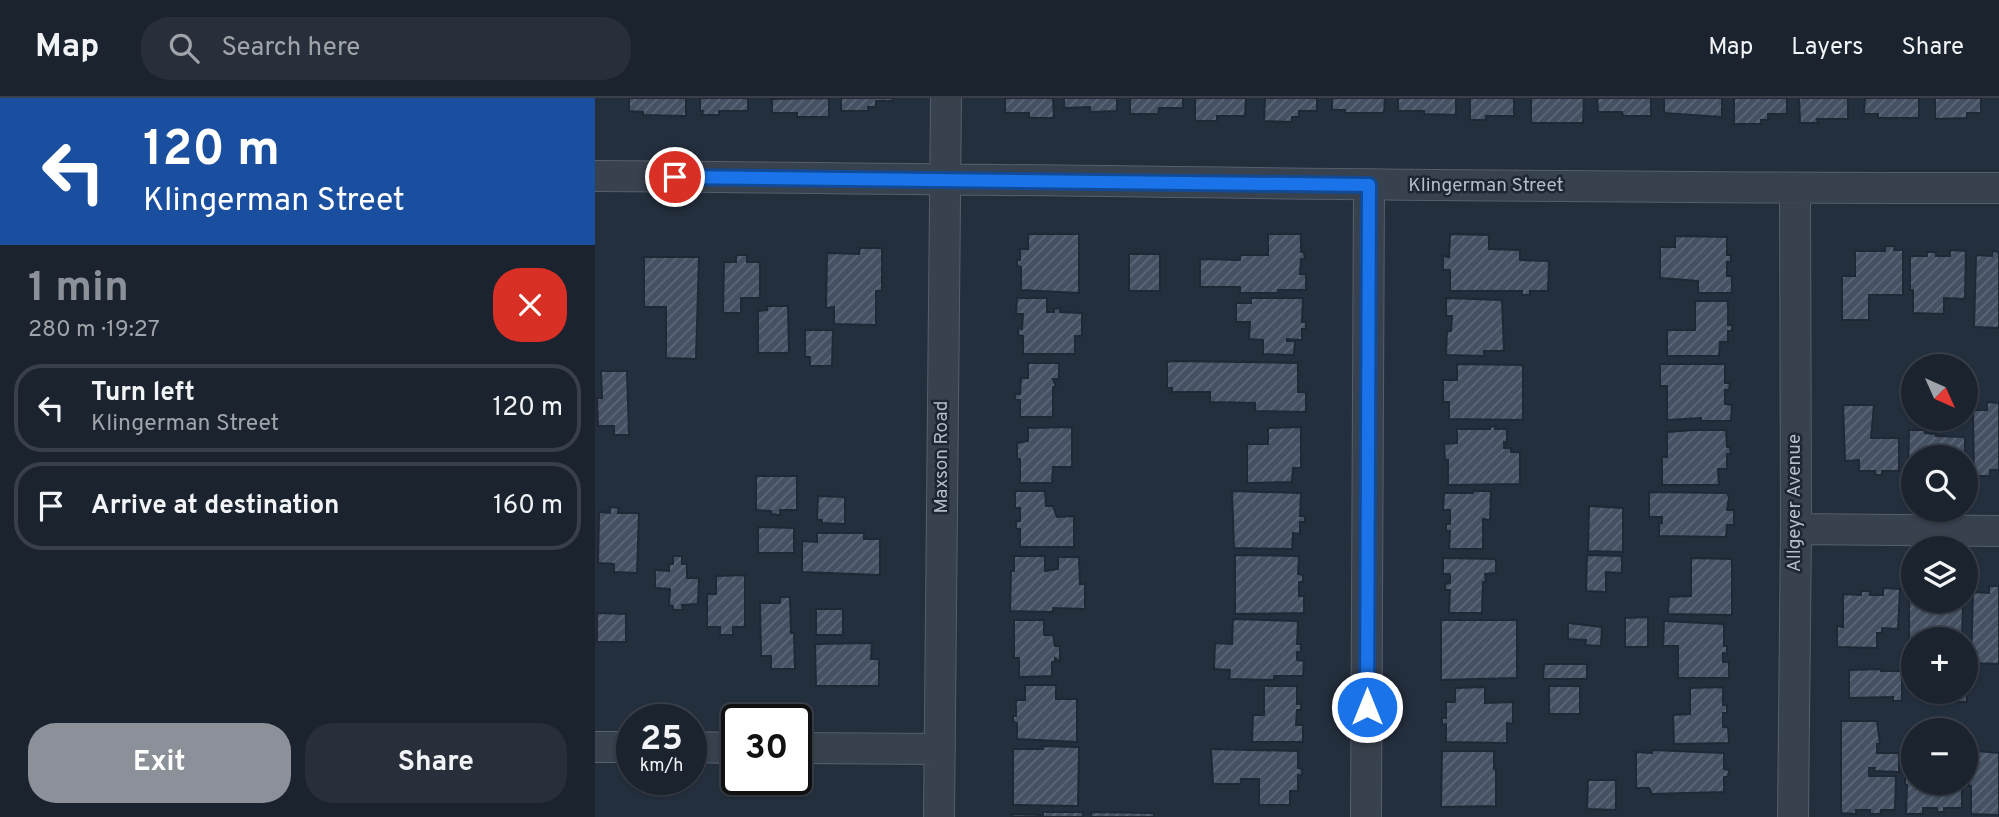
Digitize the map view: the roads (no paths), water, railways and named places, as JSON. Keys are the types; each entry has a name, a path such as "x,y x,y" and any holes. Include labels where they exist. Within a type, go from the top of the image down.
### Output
{"street":[{"name":"Maxson Road","path":"939,817 943,178 946,98"},
{"name":"Klingerman Street","path":"595,176 1369,185 1999,188"},
{"path":"1366,817 1369,185"},
{"name":"Allgeyer Avenue","path":"1793,817 1795,188"},
{"path":"1795,529 1999,531"},
{"path":"595,747 616,747"},
{"path":"812,748 940,749"}]}
